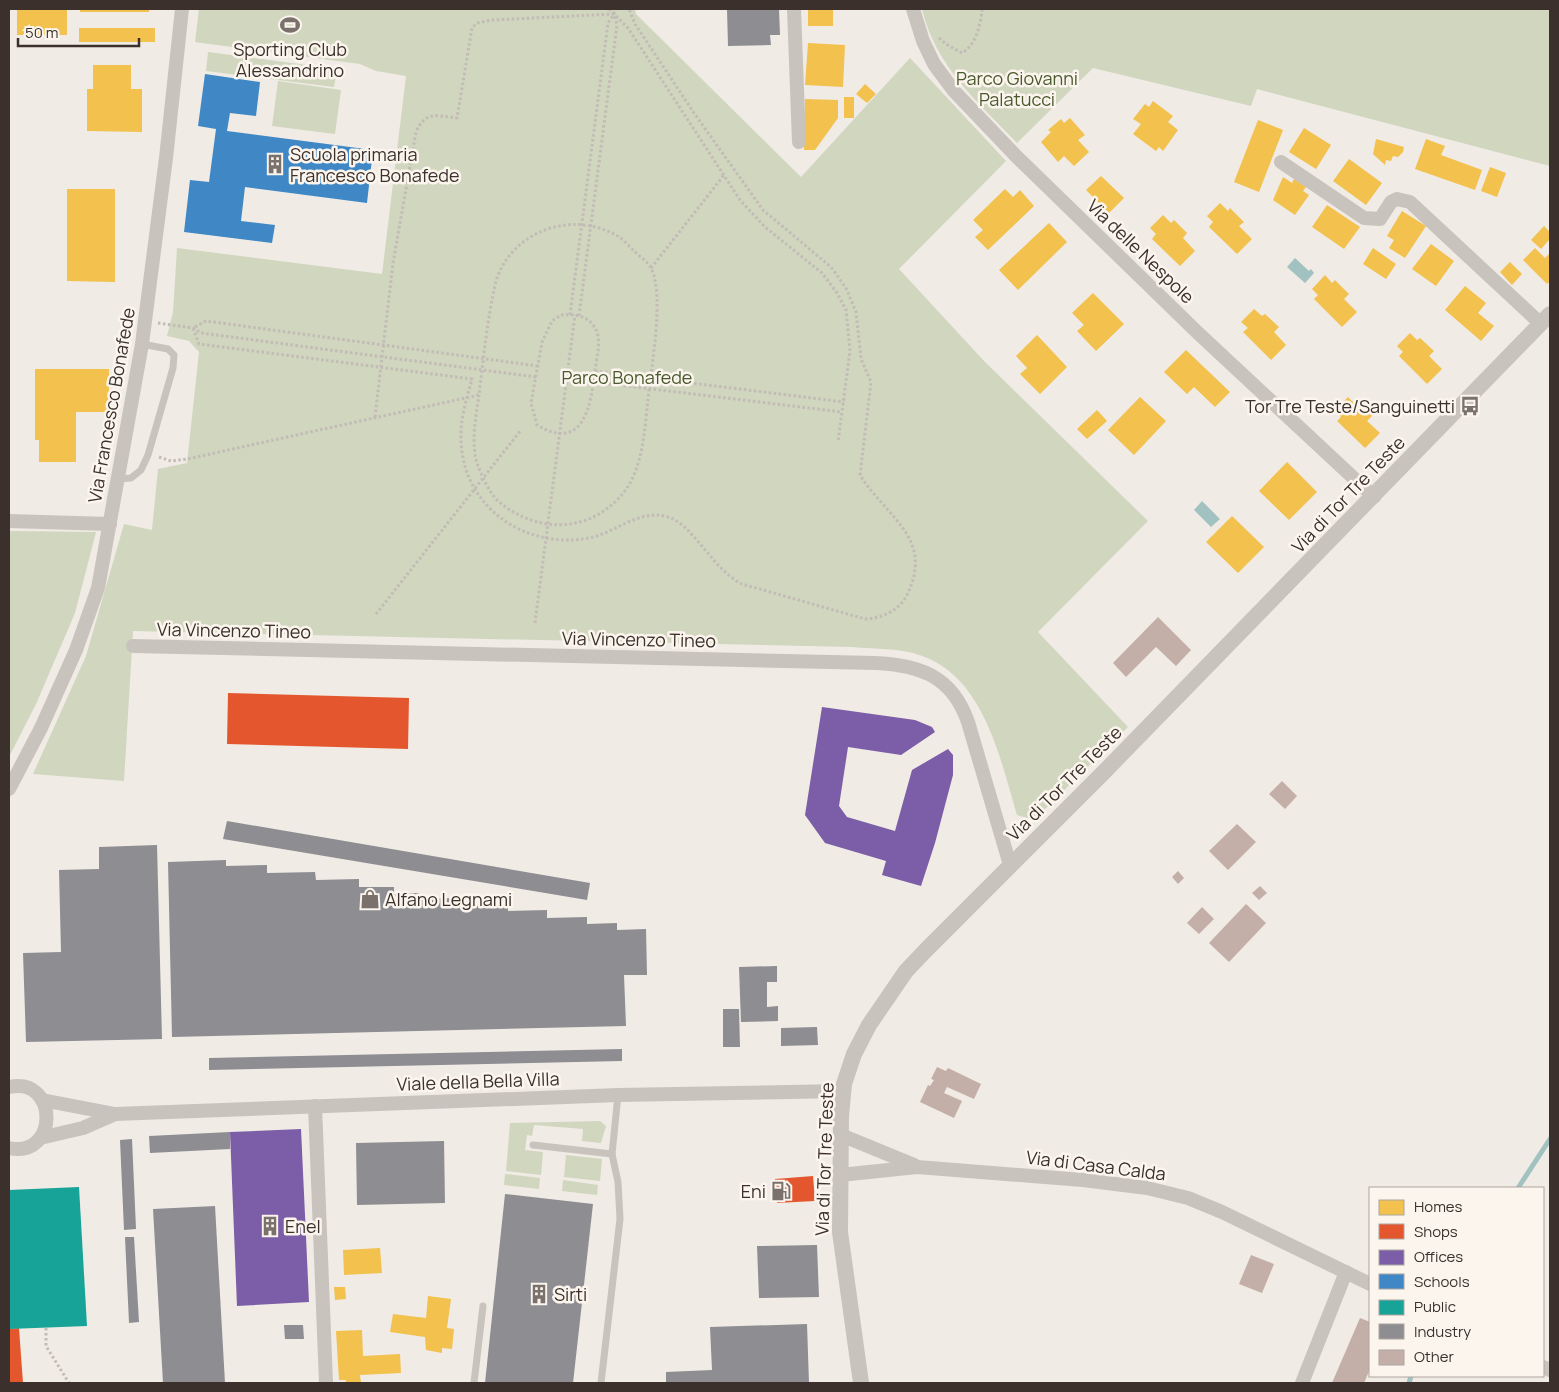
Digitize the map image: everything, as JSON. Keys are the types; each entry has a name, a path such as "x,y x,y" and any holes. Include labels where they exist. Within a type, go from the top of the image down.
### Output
{"street":[{"name":"Via Francesco Bonafede","path":"9,789 41,728 81,638 98,588 116,479 142,344 182,9"},
{"path":"794,9 799,142"},
{"name":"Via delle Nespole","path":"913,9 923,41 934,64 954,91 1016,156 1212,346 1374,497"},
{"path":"1281,162 1364,218 1380,219 1391,202 1397,199 1410,202 1545,319"},
{"name":"Via di Tor Tre Teste","path":"861,1383 842,1260 840,1175 843,1092 854,1054 868,1025 887,997 926,950 1374,497 1545,319"},
{"path":"9,521 110,524"},
{"name":"Via Vincenzo Tineo","path":"133,646 875,663 912,666 924,671 944,685 962,707 1010,865"},
{"name":"Viale della Bella Villa","path":"9,1087 25,1087 42,1100 115,1114 618,1095 843,1092"},
{"path":"40,1138 47,1119 42,1100"},
{"path":"315,1106 326,1383"},
{"name":"Viale della Bella Villa","path":"9,1148 21,1148 31,1145 40,1138 83,1128 115,1114"},
{"name":"Via di Casa Calda","path":"841,1135 917,1167"},
{"name":"Via di Casa Calda","path":"840,1175 917,1167 1082,1180 1160,1191 1188,1198 1222,1212 1369,1284"},
{"path":"1302,1383 1346,1272"}],"lane":[{"path":"116,479 131,478 136,475 148,455 173,368 174,355 168,349 142,344"},
{"path":"601,1383 620,1219 619,1192 612,1154 618,1095"},
{"path":"533,1145 612,1154"},
{"path":"474,1383 482,1306"}],"path":[{"path":"609,9 628,28 740,200 765,227 822,273 837,293 846,310 850,352 838,442"},
{"path":"574,315 581,224 608,23 615,9"},
{"path":"193,328 199,344 472,379 460,437 462,458 474,490 489,509 504,521 526,532 569,540 590,538 618,528 639,517 656,515 669,517 683,526 716,565 730,578 760,590 865,619 879,618 892,611 904,601 912,585 916,557 909,537 899,521 868,488 860,475 871,382 861,359 856,312 846,288 831,267 763,210 689,105 635,24 629,9"},
{"path":"937,36 955,51 962,53 966,50 981,23 982,9"},
{"path":"535,623 574,315 591,225 617,26 614,14"},
{"path":"375,417 393,263 416,132 422,120 429,116 457,118 472,28 477,23 492,20 614,14"},
{"path":"651,268 724,175"},
{"path":"574,223 581,224 591,225 618,236 651,268 657,296 649,390 636,468 627,487 612,505 586,521 554,526 528,520 496,500 478,465 474,437 483,358 499,273 514,249 540,230 574,223"},
{"path":"574,315 586,318 597,332 599,342 594,382 584,421 568,434 558,434 537,425 531,403 546,331 552,321 561,316 574,315"},
{"path":"193,328 206,321 538,366"},
{"path":"144,322 193,328 201,333 536,377"},
{"path":"595,371 844,402"},
{"path":"594,382 842,412"},
{"path":"148,455 171,461 187,459 479,395"},
{"path":"376,614 522,430"},
{"path":"46,1328 46,1346 69,1383"}],"green space":[{"name":"Parco Bonafede","path":"199,9 635,9 636,14 801,177 910,58 1006,161 899,269 985,362 1148,521 1038,632 1128,727 1034,820 1017,815 995,742 972,696 956,677 937,663 906,651 852,647 133,631 124,781 33,774 86,656 124,524 152,530 158,469 187,463 199,352 189,341 167,336 173,312 177,248 382,274 406,76 376,71 360,64 195,42"},
{"name":"Parco Giovanni Palatucci","path":"922,9 1550,9 1550,166 1257,89 1251,106 1093,68 1017,143 973,97 948,66 928,30"},
{"path":"208,52 337,69 334,87 206,71"},
{"path":"278,81 341,90 335,134 272,126"},
{"path":"9,531 96,532 75,613 36,704 9,757"},
{"path":"600,1121 606,1126 601,1143 582,1141 583,1129 534,1125 532,1136 527,1135 525,1150 543,1152 541,1175 506,1171 510,1123"},
{"path":"566,1155 602,1159 600,1181 564,1177"},
{"path":"505,1174 540,1178 539,1189 504,1185"},
{"path":"563,1180 598,1185 597,1195 562,1191"}],"water":[{"path":"1295,258 1309,271 1311,269 1314,273 1305,283 1287,267"},
{"path":"1202,501 1220,519 1211,527 1194,510"}],"building: Homes":[{"path":"17,9 67,9 67,35 17,35"},
{"path":"80,9 149,9 149,12 80,12"},
{"path":"808,9 833,9 833,26 808,26"},
{"path":"79,28 155,28 155,42 79,42"},
{"path":"808,43 845,45 843,87 805,85"},
{"path":"93,65 131,65 131,89 142,89 142,132 87,131 87,89 93,89"},
{"path":"865,84 876,94 867,103 856,94"},
{"path":"844,97 854,97 854,118 844,118"},
{"path":"805,99 838,100 838,118 815,150 804,150"},
{"path":"1153,101 1173,116 1168,122 1178,130 1163,151 1159,147 1156,151 1133,134 1141,124 1133,119 1145,104 1149,107"},
{"path":"1070,118 1085,135 1078,140 1089,152 1074,166 1064,156 1058,162 1041,142 1051,132 1048,130 1061,119 1064,123"},
{"path":"1258,120 1283,130 1259,192 1234,182"},
{"path":"1304,128 1331,145 1316,169 1289,152"},
{"path":"1376,139 1404,147 1403,152 1398,157 1393,156 1391,161 1386,160 1385,165 1373,154"},
{"path":"1426,139 1445,146 1441,155 1482,170 1475,190 1415,169"},
{"path":"1349,159 1382,183 1366,205 1333,181"},
{"path":"1490,167 1506,173 1497,197 1481,191"},
{"path":"1101,176 1124,198 1109,213 1086,190"},
{"path":"1283,177 1292,183 1294,179 1306,187 1303,191 1309,195 1295,215 1273,200"},
{"path":"67,189 115,189 115,282 67,281"},
{"path":"1005,189 1013,197 1020,190 1034,206 988,250 975,237 983,230 973,220"},
{"path":"1220,203 1228,211 1230,208 1244,222 1239,226 1252,239 1237,254 1209,227 1213,222 1207,216"},
{"path":"1327,205 1360,227 1344,249 1312,227"},
{"path":"1402,211 1426,226 1405,258 1389,248 1394,240 1387,236"},
{"path":"1163,215 1171,223 1174,220 1187,233 1183,238 1195,251 1180,266 1152,239 1156,234 1150,228"},
{"path":"1049,223 1067,242 1018,290 999,270"},
{"path":"1544,226 1550,232 1550,239 1541,249 1531,240"},
{"path":"1431,244 1454,261 1436,286 1412,269"},
{"path":"1373,248 1396,264 1386,279 1363,264"},
{"path":"1535,248 1545,258 1550,253 1550,281 1547,284 1523,260"},
{"path":"1510,262 1522,274 1512,285 1500,272"},
{"path":"1325,275 1332,283 1335,280 1349,294 1344,299 1357,312 1342,327 1314,299 1318,295 1312,289"},
{"path":"1465,286 1486,303 1478,313 1494,326 1481,341 1445,310"},
{"path":"1093,293 1124,324 1096,351 1077,331 1084,325 1072,313"},
{"path":"1254,309 1262,316 1265,314 1279,327 1274,332 1286,345 1271,360 1243,332 1248,328 1241,322"},
{"path":"1410,333 1417,340 1420,338 1434,351 1429,356 1442,369 1427,384 1399,356 1403,352 1397,346"},
{"path":"1037,335 1067,367 1040,394 1020,374 1027,368 1016,356"},
{"path":"1186,350 1230,392 1215,407 1194,387 1187,394 1164,372"},
{"path":"35,369 109,369 109,412 76,412 76,462 39,462 39,440 35,440"},
{"path":"1140,397 1166,421 1134,455 1108,430"},
{"path":"1348,397 1356,405 1359,402 1372,416 1367,421 1380,433 1365,448 1337,421 1341,417 1335,411"},
{"path":"1097,410 1107,421 1087,439 1077,429"},
{"path":"1287,462 1317,492 1289,520 1259,491"},
{"path":"1232,516 1264,547 1238,573 1206,542"},
{"path":"380,1248 382,1273 344,1275 343,1250"},
{"path":"334,1287 345,1287 346,1299 335,1300"},
{"path":"428,1296 451,1299 447,1328 454,1329 452,1349 442,1348 442,1353 426,1350 425,1337 390,1332 393,1314 426,1318"},
{"path":"362,1330 363,1356 400,1354 401,1373 360,1375 361,1383 346,1383 346,1380 339,1380 336,1331"}],"building: Shops":[{"path":"228,693 409,698 408,749 227,744"},
{"path":"813,1176 815,1201 777,1203 775,1179"},
{"path":"19,1328 23,1383 9,1383 9,1329"}],"building: Offices":[{"path":"822,707 915,720 932,727 935,732 901,755 848,747 839,806 847,817 895,831 912,770 948,749 953,755 953,775 935,843 921,886 882,875 886,861 825,843 805,815"},
{"name":"Enel","path":"301,1129 309,1302 237,1306 230,1132"}],"building: Schools":[{"path":"205,74 260,82 256,116 230,113 227,131 373,150 367,203 245,187 241,221 275,225 272,243 184,232 190,180 209,182 216,129 198,126"}],"building: Public":[{"path":"79,1187 87,1326 9,1329 9,1190"}],"building: Industry":[{"path":"727,9 779,9 780,35 770,35 771,45 728,46"},
{"path":"227,821 590,883 587,900 223,839"},
{"path":"157,845 162,1039 26,1042 23,953 61,952 59,870 99,869 99,847"},
{"path":"226,860 226,866 267,865 267,873 315,872 316,880 359,879 359,887 394,887 394,894 419,893 420,899 458,898 458,906 508,905 508,911 547,910 547,918 587,917 587,924 617,923 617,930 646,929 647,975 624,975 626,1026 172,1037 168,862"},
{"path":"777,966 777,982 767,982 767,1007 778,1006 778,1021 741,1022 739,967"},
{"path":"723,1009 739,1009 740,1047 723,1047"},
{"path":"817,1027 818,1045 781,1046 781,1028"},
{"path":"622,1049 622,1061 209,1070 209,1058"},
{"path":"230,1132 230,1149 150,1153 149,1136"},
{"path":"132,1139 136,1229 124,1230 120,1140"},
{"path":"444,1141 445,1203 357,1205 356,1143"},
{"name":"Sirti","path":"505,1194 593,1204 573,1383 485,1383"},
{"path":"215,1206 225,1383 163,1383 153,1209"},
{"path":"125,1237 134,1237 139,1322 129,1323"},
{"path":"817,1245 819,1297 759,1298 757,1246"},
{"path":"807,1324 809,1383 666,1383 666,1372 712,1370 710,1327"},
{"path":"284,1325 303,1325 304,1339 285,1339"}],"building: Other":[{"path":"1158,617 1191,650 1176,666 1156,647 1126,677 1113,663"},
{"path":"1282,781 1297,796 1285,809 1269,794"},
{"path":"1237,824 1256,842 1228,870 1209,851"},
{"path":"1178,871 1184,878 1178,884 1172,877"},
{"path":"1260,886 1267,893 1259,900 1252,893"},
{"path":"1246,904 1266,923 1229,962 1209,943"},
{"path":"1202,907 1214,919 1199,934 1187,923"},
{"path":"937,1067 946,1071 948,1068 981,1084 974,1099 947,1087 944,1093 962,1101 954,1118 920,1102 928,1085 930,1086 934,1080 931,1079"},
{"path":"1251,1255 1274,1264 1262,1293 1239,1284"},
{"path":"1360,1318 1369,1322 1369,1371 1364,1383 1332,1383"}],"waterway":[{"path":"1519,1187 1550,1139"},
{"path":"1409,1383 1411,1377"}],"place":[{"name":"Sporting Club Alessandrino","path":"290,25"},
{"name":"Scuola primaria Francesco Bonafede","path":"275,164"},
{"name":"Tor Tre Teste/Sanguinetti","path":"1470,406"},
{"name":"Alfano Legnami","path":"370,899"},
{"name":"Eni","path":"781,1191"},
{"name":"Enel","path":"270,1226"},
{"name":"Sirti","path":"539,1294"}]}
